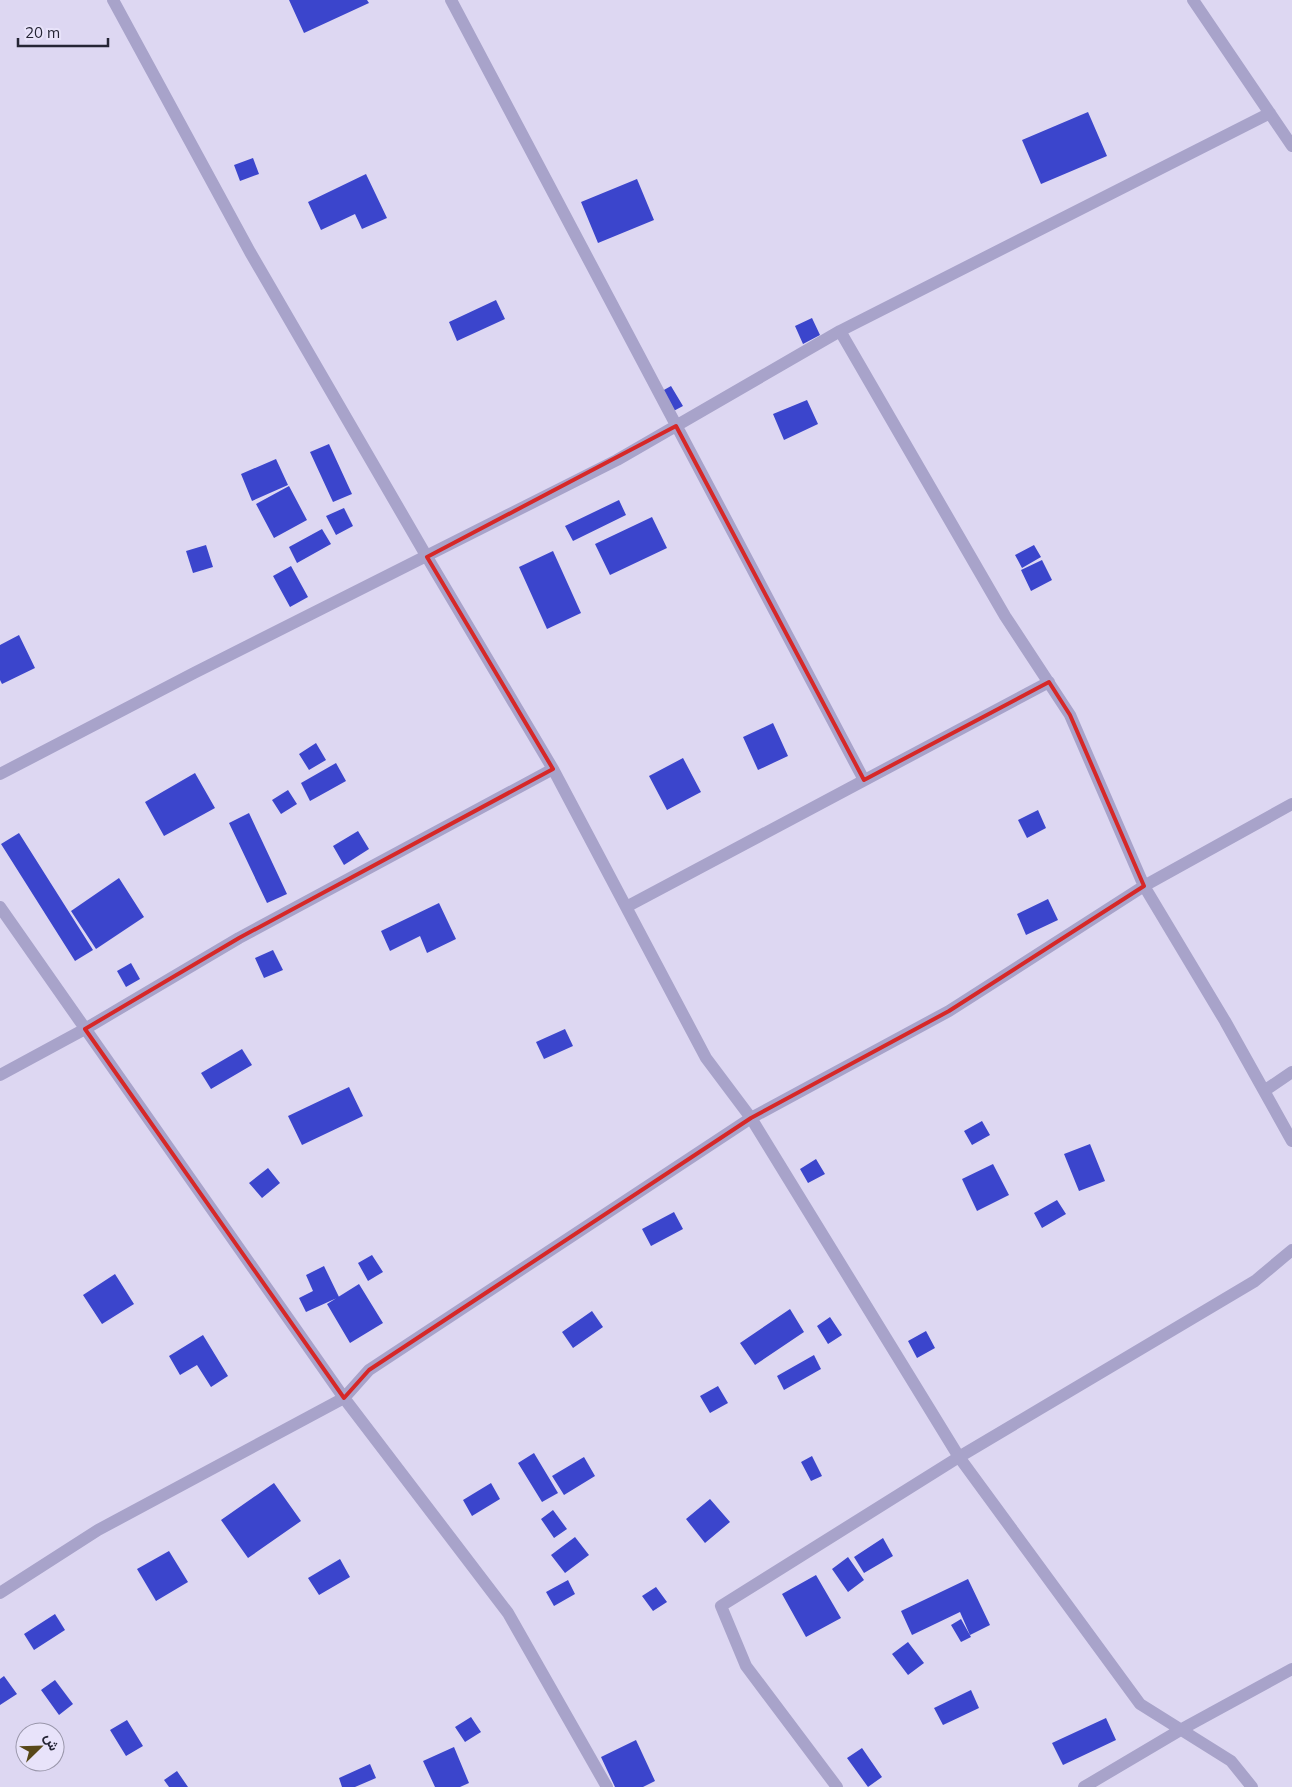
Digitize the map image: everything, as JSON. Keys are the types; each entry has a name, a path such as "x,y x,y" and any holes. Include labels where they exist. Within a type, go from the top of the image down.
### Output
{"street":[{"path":"113,0 250,252 427,557 553,769 628,906 706,1058 751,1118 960,1457 1140,1704 1231,1761 1252,1787"},
{"path":"451,0 864,780"},
{"path":"1193,0 1292,146"},
{"path":"0,774 617,460 840,332 1270,113"},
{"path":"840,332 1005,616 1070,715 1144,886 1225,1021 1292,1141"},
{"path":"628,906 1049,682"},
{"path":"0,1075 85,1029 239,938 553,769"},
{"path":"0,1593 98,1530 344,1398 369,1370 751,1118 949,1011 1144,886 1292,804"},
{"path":"0,907 344,1398 508,1613 607,1787"},
{"path":"1264,1091 1292,1072"},
{"path":"837,1787 746,1666 721,1606 960,1457 1255,1281 1292,1250"},
{"path":"1084,1787 1182,1729 1292,1669"}],"highlighted area":[{"path":"676,426 864,780 1049,682 1070,715 1144,886 949,1011 751,1118 369,1370 344,1398 85,1029 239,938 553,769 427,557"}],"building":[{"path":"289,0 367,0 369,3 304,33"},
{"path":"1088,112 1107,156 1041,184 1022,140"},
{"path":"253,158 259,174 240,181 234,165"},
{"path":"366,174 387,218 362,229 355,214 321,230 308,202"},
{"path":"637,179 654,220 598,243 581,202"},
{"path":"496,300 505,319 457,341 449,322"},
{"path":"812,318 820,335 803,344 795,326"},
{"path":"671,386 683,406 666,415 655,395"},
{"path":"807,400 818,424 784,440 773,414"},
{"path":"329,444 352,494 333,502 310,452"},
{"path":"276,459 288,485 252,501 241,474"},
{"path":"289,486 307,520 274,538 256,504"},
{"path":"619,500 626,515 573,541 565,526"},
{"path":"344,508 353,526 336,535 326,516"},
{"path":"652,517 667,548 610,575 595,544"},
{"path":"322,529 331,544 297,563 289,547"},
{"path":"206,545 213,567 193,573 186,551"},
{"path":"1034,545 1041,557 1022,568 1015,555"},
{"path":"553,551 581,613 547,629 519,567"},
{"path":"1042,560 1052,580 1031,591 1021,570"},
{"path":"291,566 308,597 290,607 273,576"},
{"path":"19,635 35,668 2,684 0,680 0,645"},
{"path":"773,723 788,756 758,770 743,737"},
{"path":"316,743 326,760 309,770 299,754"},
{"path":"683,758 701,792 667,810 649,776"},
{"path":"336,763 346,781 310,801 301,783"},
{"path":"195,773 215,808 164,836 145,802"},
{"path":"288,790 297,804 281,814 272,800"},
{"path":"1038,810 1046,828 1027,838 1018,820"},
{"path":"249,813 287,894 267,903 229,823"},
{"path":"358,831 369,849 344,865 333,846"},
{"path":"19,833 93,950 75,961 1,844"},
{"path":"119,878 144,917 96,949 71,911"},
{"path":"1048,899 1058,920 1026,935 1017,914"},
{"path":"439,903 456,939 427,953 420,936 390,951 381,931"},
{"path":"273,950 283,970 264,978 255,958"},
{"path":"131,963 140,979 126,987 117,971"},
{"path":"565,1029 573,1046 544,1059 536,1042"},
{"path":"242,1049 252,1065 211,1089 201,1073"},
{"path":"349,1087 363,1116 302,1145 288,1116"},
{"path":"982,1121 990,1135 972,1145 964,1131"},
{"path":"1090,1144 1105,1181 1079,1191 1064,1154"},
{"path":"816,1159 825,1174 808,1183 800,1169"},
{"path":"993,1164 1009,1195 977,1211 962,1179"},
{"path":"268,1168 280,1183 262,1198 249,1183"},
{"path":"1057,1200 1066,1214 1042,1228 1034,1213"},
{"path":"674,1212 683,1229 651,1246 642,1229"},
{"path":"372,1255 383,1272 368,1281 358,1263"},
{"path":"324,1266 339,1297 306,1312 299,1298 313,1291 306,1275"},
{"path":"115,1274 134,1304 102,1324 83,1295"},
{"path":"359,1284 383,1323 350,1343 327,1304"},
{"path":"790,1309 804,1332 755,1365 740,1343"},
{"path":"592,1311 603,1327 573,1348 562,1332"},
{"path":"830,1317 842,1335 828,1344 817,1326"},
{"path":"926,1331 935,1348 917,1358 908,1341"},
{"path":"203,1335 228,1376 211,1387 197,1365 180,1375 169,1356"},
{"path":"814,1355 821,1369 784,1390 777,1376"},
{"path":"718,1386 728,1403 710,1413 700,1396"},
{"path":"534,1453 558,1493 542,1502 518,1463"},
{"path":"812,1456 822,1476 811,1481 801,1462"},
{"path":"584,1457 595,1476 564,1495 552,1476"},
{"path":"274,1483 301,1521 248,1558 221,1520"},
{"path":"491,1483 500,1499 472,1516 463,1500"},
{"path":"710,1499 730,1522 705,1543 686,1519"},
{"path":"553,1510 567,1529 554,1538 541,1519"},
{"path":"575,1537 589,1555 565,1573 551,1555"},
{"path":"883,1538 893,1556 864,1573 854,1557"},
{"path":"169,1551 188,1582 156,1601 137,1569"},
{"path":"848,1557 864,1580 848,1592 832,1569"},
{"path":"340,1559 350,1577 319,1595 308,1578"},
{"path":"816,1575 841,1618 806,1637 782,1594"},
{"path":"968,1579 990,1625 970,1635 960,1612 912,1635 901,1611"},
{"path":"568,1580 575,1594 554,1606 546,1592"},
{"path":"656,1587 667,1602 653,1611 642,1596"},
{"path":"55,1614 65,1630 34,1650 24,1634"},
{"path":"961,1619 971,1637 961,1642 951,1625"},
{"path":"908,1642 924,1663 908,1675 892,1654"},
{"path":"4,1676 17,1694 0,1705 0,1679"},
{"path":"55,1680 73,1704 59,1715 41,1690"},
{"path":"971,1690 979,1708 943,1725 934,1708"},
{"path":"471,1717 481,1732 465,1742 455,1727"},
{"path":"1106,1718 1116,1740 1063,1765 1052,1743"},
{"path":"127,1720 143,1746 126,1756 110,1730"},
{"path":"636,1740 655,1781 643,1787 615,1787 601,1757"},
{"path":"454,1747 469,1783 460,1787 435,1787 423,1761"},
{"path":"862,1748 882,1777 868,1787 847,1758"},
{"path":"370,1764 376,1778 355,1787 342,1787 339,1778"},
{"path":"177,1771 188,1787 169,1787 164,1780"}]}
